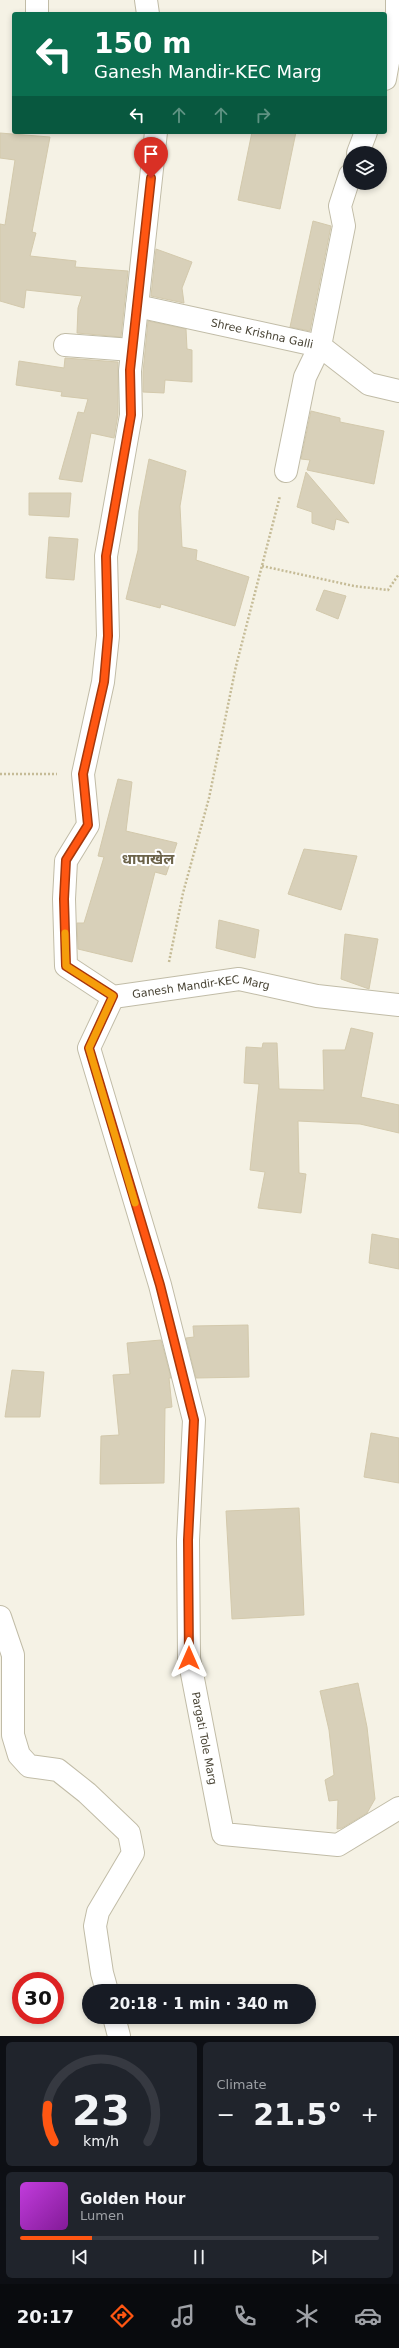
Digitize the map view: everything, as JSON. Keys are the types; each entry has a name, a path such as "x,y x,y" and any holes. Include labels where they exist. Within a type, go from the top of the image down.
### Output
{"street":[{"path":"37,0 37,12"},
{"path":"146,0 148,12"},
{"path":"387,68 397,13 397,0"},
{"path":"113,996 66,966 64,899 66,860 88,825 83,774 104,682 108,636 106,556 131,415 130,370 156,134"},
{"path":"361,146 365,134"},
{"path":"286,471 305,377 320,346 344,226 340,206 345,190"},
{"name":"Shree Krishna Galli","path":"137,306 320,346 369,384 399,391"},
{"path":"65,345 132,350"},
{"name":"Ganesh Mandir-KEC Marg","path":"113,996 239,979 317,996 399,1005"},
{"name":"Pargati Tole Marg","path":"113,996 89,1048 160,1285 194,1420 188,1540 189,1658 223,1834 338,1845 399,1808"},
{"path":"0,1617 13,1655 13,1735 19,1755 29,1766 58,1770 130,1833 133,1853 98,1912 95,1926 105,1984"},
{"path":"116,2024 119,2036"}],"path":[{"path":"163,990 183,893 209,798 236,666 286,471"},
{"path":"262,566 354,586 388,590 399,574"},
{"path":"0,774 83,774"}],"building":[{"path":"0,133 50,137 32,232 36,233 30,256 76,261 75,267 128,271 121,337 77,333 78,308 82,296 26,290 24,308 0,301 0,224 5,225 15,160 0,158"},
{"path":"252,134 296,134 280,209 238,200"},
{"path":"313,221 331,226 310,331 290,327"},
{"path":"156,249 192,262 182,288 184,303 151,296"},
{"path":"148,321 186,329 187,349 192,350 192,382 165,380 164,393 143,392 143,372"},
{"path":"65,358 118,362 118,414 114,438 91,433 82,482 59,479 78,412 84,413 88,399 61,396 62,392 16,385 19,361 64,368"},
{"path":"311,411 340,418 340,422 384,431 374,484 307,470 310,460 301,459"},
{"path":"149,459 186,471 180,506 182,547 197,550 196,560 249,577 235,626 161,604 160,608 126,599 138,550 139,511"},
{"path":"306,472 349,523 336,519 334,530 312,523 312,512 297,507"},
{"path":"29,493 71,493 69,517 29,515"},
{"path":"49,537 78,539 74,580 46,578"},
{"path":"324,590 346,596 338,619 316,610"},
{"path":"118,779 132,782 126,831 177,843 166,875 155,872 132,962 78,949 77,923 84,923 104,857 98,856"},
{"path":"304,849 357,856 341,910 288,894"},
{"path":"219,920 259,930 255,958 216,948"},
{"path":"345,934 378,939 369,989 341,979"},
{"path":"351,1028 373,1033 361,1097 399,1105 399,1133 360,1124 298,1121 299,1173 306,1174 301,1213 258,1208 265,1172 250,1170 259,1084 244,1083 246,1047 262,1048 263,1043 277,1043 279,1089 324,1090 323,1050 345,1050"},
{"path":"372,1234 399,1239 399,1269 369,1263"},
{"path":"248,1325 249,1377 196,1378 186,1338 194,1337 193,1326"},
{"path":"161,1340 171,1378 169,1378 172,1407 165,1408 164,1483 100,1484 101,1436 119,1435 113,1375 130,1374 127,1343"},
{"path":"12,1370 44,1372 40,1417 5,1417"},
{"path":"371,1433 399,1438 399,1483 364,1477"},
{"path":"299,1508 304,1615 232,1619 226,1511"},
{"path":"358,1683 367,1727 375,1799 367,1813 342,1828 337,1829 338,1800 329,1801 325,1780 334,1775 329,1730 320,1691"}],"slow traffic":[{"path":"65,933 66,966 113,996 89,1048 135,1203"}],"district":[{"name":"धापाखेल","path":"148,859"}],"route":[{"path":"151,178 130,370 131,415 106,556 108,636 104,682 83,774 88,825 66,860 64,899 66,966 113,996 89,1048 160,1285 194,1420 188,1540 189,1658"}]}
